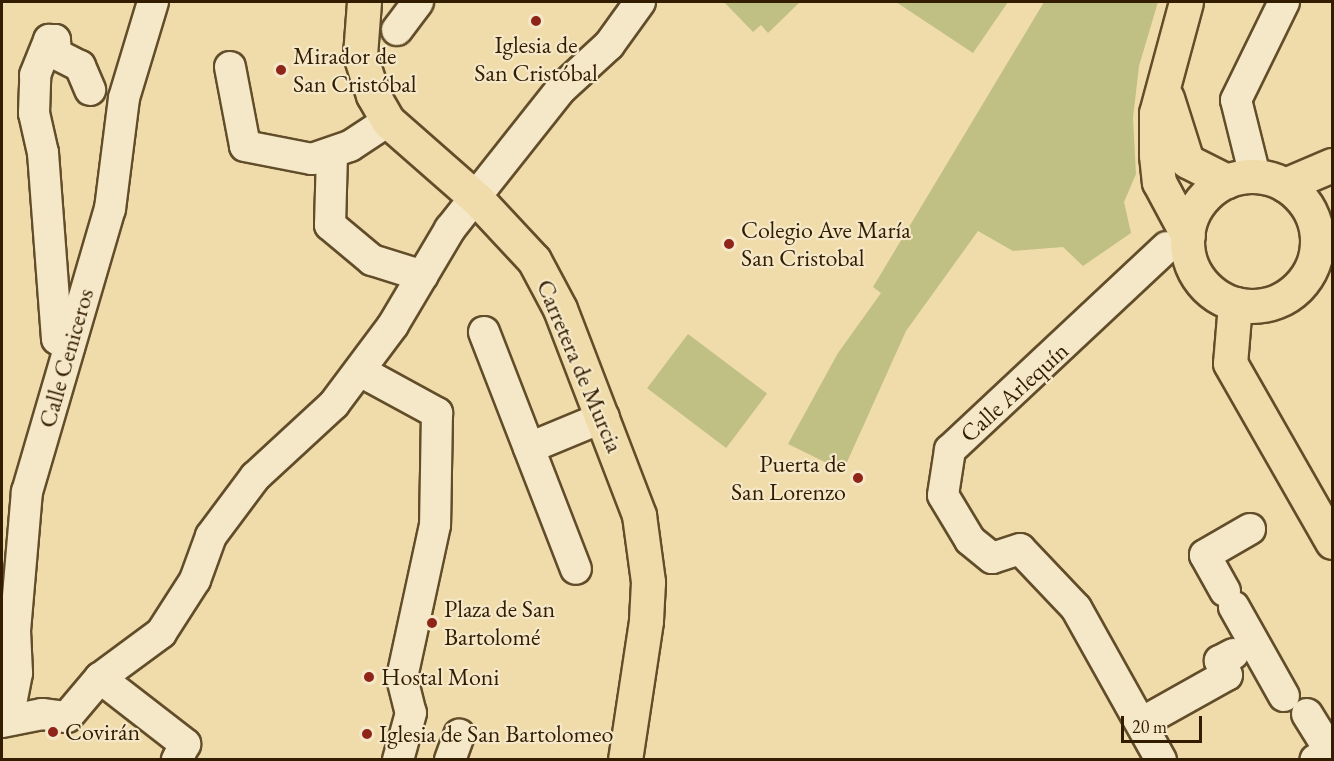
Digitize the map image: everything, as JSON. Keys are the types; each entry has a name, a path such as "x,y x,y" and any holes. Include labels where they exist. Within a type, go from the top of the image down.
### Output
{"main road":[{"name":"Carretera de Murcia","path":"364,2 360,55 388,121 478,200 540,271 596,421 639,515 648,582 625,759"},
{"path":"1164,86 1187,161 1256,181 1300,197 1315,225 1323,256 1303,282 1285,297 1264,305 1235,304 1199,278 1178,242 1172,215 1157,170 1156,113 1186,2"},
{"path":"1178,242 1200,203 1256,181 1332,165"},
{"path":"1235,304 1230,363 1332,542"}],"street":[{"name":"Calle Ceniceros","path":"5,721 17,673 15,631 27,492 110,209 124,98 153,2"},
{"path":"397,30 418,2"},
{"path":"5,721 67,717 100,678 161,633 195,580 210,536 249,485 360,371 423,276 450,229 478,200 560,90 609,45 640,2"},
{"path":"1256,181 1236,100 1284,2"},
{"path":"69,347 57,339 43,153 34,112 35,75 49,40 55,40 56,54 80,66 90,90"},
{"path":"230,67 245,146 296,159 332,154 388,121"},
{"path":"332,154 330,225 372,260 423,276"},
{"name":"Calle Arlequín","path":"1161,759 1076,608 1020,549 992,558 970,540 943,495 950,450 1178,242"},
{"path":"484,332 576,569"},
{"path":"360,371 437,413 435,525 402,678 411,714 401,750"},
{"path":"529,448 596,421"},
{"path":"1250,530 1205,555 1229,599 1303,706 1326,755"},
{"path":"1141,723 1227,675 1220,661 1233,654"},
{"path":"100,678 181,752"}],"shaded area":[{"path":"724,2 800,2 768,33 761,25 753,32"},
{"path":"896,2 1008,2 973,53"},
{"path":"1044,2 1158,2 1139,66 1133,118 1136,174 1124,202 1131,233 1083,266 1063,247 1013,251 978,231 906,331 843,471 788,444 838,353 881,293 873,287"},
{"path":"688,334 767,394 726,448 647,388"}],"place":[{"name":"Iglesia de San Cristóbal","path":"536,21"},
{"name":"Mirador de San Cristóbal","path":"281,70"},
{"name":"Colegio Ave María San Cristobal","path":"729,244"},
{"name":"Puerta de San Lorenzo","path":"858,478"},
{"name":"Plaza de San Bartolomé","path":"432,623"},
{"name":"Hostal Moni","path":"369,677"},
{"name":"Covirán","path":"53,732"},
{"name":"Iglesia de San Bartolomeo","path":"367,734"}]}
